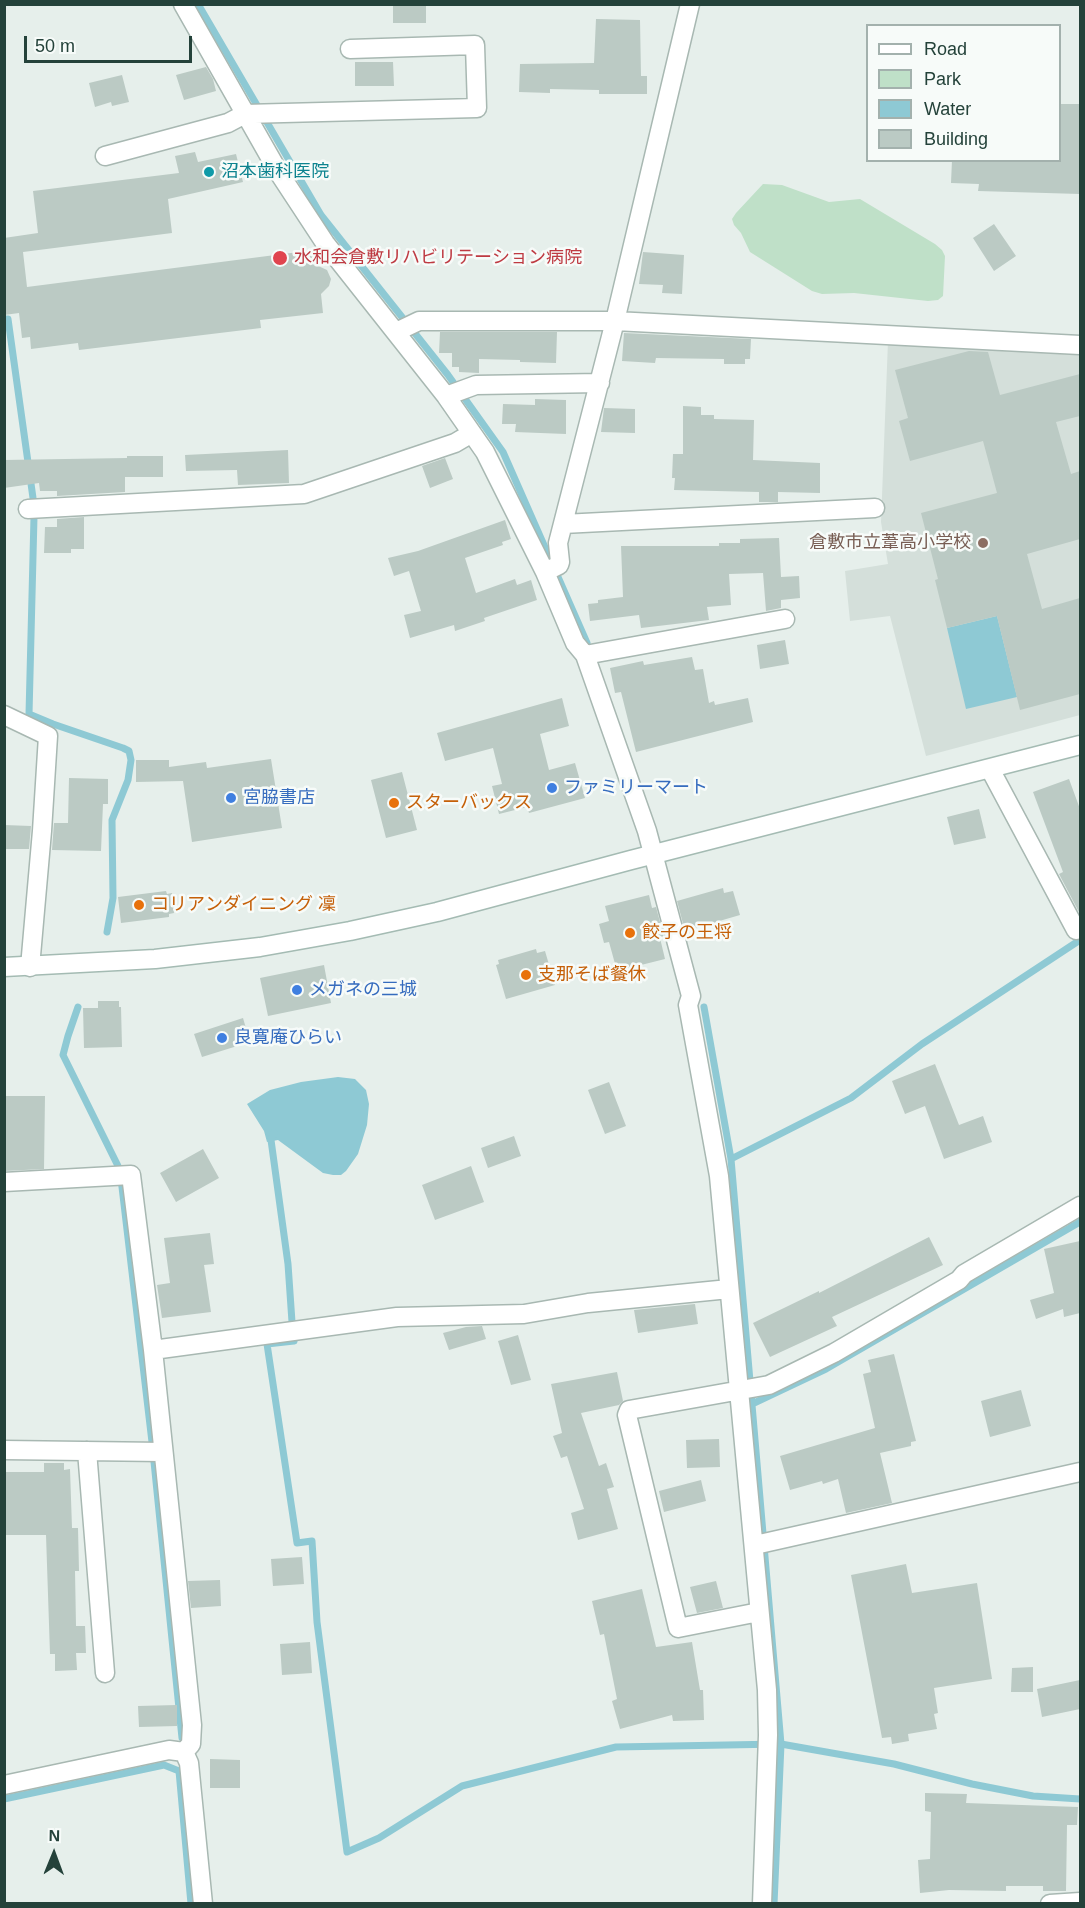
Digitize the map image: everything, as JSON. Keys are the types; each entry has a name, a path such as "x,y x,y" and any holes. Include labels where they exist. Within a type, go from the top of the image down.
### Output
{"street":[{"path":"183,4 279,173 325,243 405,328 455,392 472,433 551,569 575,644 585,655 647,831 691,996 688,1005 719,1176 729,1289 748,1388 762,1543 759,1612 767,1690 768,1744 762,1904"},
{"path":"551,569 600,383 690,4"},
{"path":"105,156 228,123 246,114 477,108 475,45 350,49"},
{"path":"405,328 419,321 615,321 1080,345"},
{"path":"455,392 476,385 600,383"},
{"path":"28,509 304,494 455,443 472,433"},
{"path":"563,524 875,508"},
{"path":"585,655 784,619"},
{"path":"4,715 48,736 30,967"},
{"path":"4,968 155,960 260,947 350,931 437,912 652,854 1080,745"},
{"path":"990,769 1076,930"},
{"path":"4,1182 131,1174 153,1350 156,1452 192,1725 191,1744 184,1752"},
{"path":"759,1612 678,1628 627,1415 628,1410 769,1385 834,1353 1080,1206"},
{"path":"153,1350 397,1317 524,1314 588,1303 729,1289"},
{"path":"4,1450 156,1452"},
{"path":"87,1451 105,1673"},
{"path":"762,1543 1080,1472"},
{"path":"4,1785 170,1750 184,1752"},
{"path":"184,1752 189,1763 203,1904"},
{"path":"1050,1904 1080,1902"}],"shaded area":[{"name":"倉敷市立葦高小学校","path":"888,341 1080,349 1080,715 926,756 890,616 850,621 845,571 888,564 881,522"}],"green space":[{"path":"763,184 782,185 829,202 860,199 935,244 945,256 943,296 938,300 928,301 854,293 822,294 812,291 750,252 741,233 734,225 732,219 736,213"}],"water":[{"path":"997,616 1017,697 966,709 947,628"},
{"path":"338,1077 355,1079 366,1090 369,1104 367,1125 358,1154 346,1171 341,1175 333,1175 323,1173 278,1140 267,1142 264,1131 247,1104 270,1090 301,1082"}],"building":[{"path":"393,4 426,4 426,23 393,23"},
{"path":"596,19 640,20 641,76 647,76 647,94 599,94 599,90 550,89 550,93 519,92 520,64 594,63"},
{"path":"355,62 393,62 394,86 355,86"},
{"path":"206,67 213,79 216,91 184,100 176,75"},
{"path":"122,75 129,102 112,106 111,102 95,107 89,83"},
{"path":"1061,104 1080,104 1080,194 978,191 979,184 951,183 952,162 1061,162"},
{"name":"水和会倉敷リハビリテーション病院","path":"195,152 198,162 236,154 243,182 168,199 172,233 23,252 27,287 314,250 316,265 327,270 331,279 329,286 321,294 323,313 260,320 261,328 79,350 78,343 31,349 30,337 22,338 19,313 4,315 4,238 38,233 33,191 179,173 175,156"},
{"path":"994,224 1016,256 994,271 973,238"},
{"path":"643,252 684,255 682,294 662,293 663,285 639,284"},
{"path":"440,332 557,332 556,363 479,359 479,373 459,372 459,367 452,367 452,353 439,353"},
{"path":"624,333 751,339 750,359 745,359 745,364 724,364 724,359 656,358 655,363 622,361"},
{"path":"969,351 988,352 1000,395 1080,374 1080,416 1056,422 1071,474 1080,471 1080,539 1027,554 1042,609 1080,598 1080,694 1020,710 997,616 947,628 935,580 938,579 921,513 997,493 983,441 910,461 899,421 908,418 895,370"},
{"path":"535,399 566,400 566,434 515,432 516,424 502,424 503,404 535,405"},
{"path":"683,406 701,407 701,415 714,415 714,419 754,420 753,460 820,463 820,493 778,492 778,502 759,502 759,492 674,490 673,454 683,454"},
{"path":"604,408 635,409 635,433 601,432"},
{"path":"288,450 289,483 238,485 237,470 186,471 185,455"},
{"path":"127,456 163,456 163,477 125,477 125,492 57,496 57,491 40,491 39,483 4,488 4,460 127,458"},
{"path":"445,458 453,479 430,488 422,466"},
{"path":"84,517 84,549 71,549 71,553 44,553 45,527 57,527 57,519"},
{"path":"505,520 511,539 502,542 503,545 465,558 476,593 515,579 517,585 531,580 537,600 484,618 485,621 455,631 454,625 410,638 404,615 421,611 409,571 394,576 388,558 418,551"},
{"path":"779,538 781,577 799,576 800,598 781,600 781,608 766,611 763,573 729,574 731,605 707,607 709,620 641,628 639,615 590,621 588,604 598,603 598,600 623,597 621,546 719,546 719,543 740,543 740,539"},
{"path":"785,640 789,664 760,669 757,645"},
{"path":"692,657 695,670 703,669 709,703 714,701 715,705 748,698 753,722 636,752 621,692 615,693 610,668 643,661 644,665"},
{"path":"562,698 569,726 540,734 549,770 575,763 585,798 529,813 527,807 499,814 492,786 502,784 493,748 445,761 437,733"},
{"name":"宮脇書店","path":"271,759 282,828 192,842 183,781 136,782 136,760 169,760 169,767 206,762 207,768"},
{"path":"402,772 417,830 386,838 371,780"},
{"path":"69,778 108,779 108,804 103,804 101,851 52,850 54,823 68,823"},
{"path":"1069,779 1080,809 1080,914 1059,874 1063,872 1033,792"},
{"path":"979,809 986,838 954,845 947,817"},
{"path":"4,825 31,826 29,849 4,849"},
{"path":"723,888 724,893 733,891 740,915 685,931 677,901"},
{"path":"166,891 167,894 172,893 174,913 169,914 169,917 121,923 118,897"},
{"name":"餃子の王将","path":"649,895 652,908 656,907 664,937 660,938 665,959 617,971 609,942 604,943 599,924 609,921 605,906"},
{"name":"支那そば餐休","path":"536,949 537,953 545,951 555,985 506,999 496,965 499,964 498,960"},
{"path":"324,965 331,1003 268,1016 260,978"},
{"path":"98,1001 119,1001 122,1047 84,1048 83,1008 98,1008"},
{"name":"良寛庵ひらい","path":"243,1018 250,1042 202,1057 194,1034"},
{"path":"935,1064 959,1125 983,1116 992,1142 944,1159 925,1106 905,1114 892,1081"},
{"path":"609,1082 626,1126 605,1134 588,1090"},
{"path":"4,1096 45,1096 44,1169 4,1171"},
{"path":"514,1136 521,1156 488,1168 481,1148"},
{"path":"203,1149 219,1178 176,1202 160,1173"},
{"path":"471,1166 484,1202 435,1220 422,1185"},
{"path":"210,1233 214,1264 204,1265 211,1312 162,1318 157,1285 170,1283 164,1238"},
{"path":"929,1237 943,1265 832,1317 837,1326 770,1357 753,1323 819,1291 819,1293"},
{"path":"1080,1241 1080,1313 1064,1317 1063,1309 1036,1319 1030,1300 1054,1293 1044,1249"},
{"path":"695,1304 698,1324 638,1333 634,1310"},
{"path":"482,1326 486,1339 449,1350 443,1333 466,1327"},
{"path":"518,1335 531,1380 511,1385 498,1341"},
{"path":"894,1354 916,1441 911,1442 911,1446 880,1453 892,1503 846,1513 838,1479 790,1490 780,1456 875,1428 863,1374 871,1372 868,1360"},
{"path":"617,1372 623,1401 619,1405 581,1413 599,1466 606,1463 614,1487 607,1489 618,1529 578,1540 571,1513 584,1509 567,1456 561,1458 553,1436 562,1433 551,1384"},
{"path":"1021,1390 1031,1426 990,1437 981,1401"},
{"path":"719,1439 720,1467 687,1468 686,1440"},
{"path":"44,1463 64,1463 64,1470 70,1469 72,1528 78,1528 79,1571 75,1571 76,1626 85,1626 86,1653 76,1653 77,1670 55,1671 55,1654 50,1654 46,1535 4,1535 4,1472 44,1472"},
{"path":"701,1480 706,1501 664,1512 659,1491"},
{"path":"302,1557 304,1584 273,1586 271,1559"},
{"path":"906,1564 912,1593 977,1583 992,1679 934,1688 938,1713 934,1714 937,1729 908,1734 909,1741 892,1744 891,1737 882,1738 851,1575"},
{"path":"220,1580 221,1606 191,1608 188,1581"},
{"path":"716,1581 723,1608 697,1613 690,1587"},
{"path":"642,1589 656,1647 692,1642 700,1690 703,1690 704,1720 673,1721 672,1715 620,1729 612,1701 617,1699 604,1634 600,1635 592,1601"},
{"path":"310,1642 312,1673 282,1675 280,1644"},
{"path":"1033,1667 1033,1692 1011,1692 1012,1668"},
{"path":"1080,1680 1080,1709 1042,1717 1037,1689"},
{"path":"177,1705 177,1726 139,1727 138,1706"},
{"path":"210,1759 240,1760 240,1788 210,1788"},
{"path":"925,1793 967,1794 966,1803 1078,1807 1077,1825 1067,1825 1066,1891 1043,1891 1043,1886 1006,1886 1006,1891 949,1890 920,1893 918,1860 930,1859 931,1812 925,1811"}],"waterway":[{"path":"198,4 321,215 448,375 503,452 587,643"},
{"path":"4,319 8,319 33,498"},
{"path":"34,517 29,714 123,748 129,751 131,760 128,780 112,820 113,898 107,932"},
{"path":"731,1159 851,1098 922,1044 1080,940"},
{"path":"78,1007 63,1055 120,1170 152,1442 182,1738"},
{"path":"704,1007 731,1159 781,1744 774,1904"},
{"path":"274,1133 271,1140 288,1264 292,1322"},
{"path":"752,1404 826,1369 1080,1222"},
{"path":"293,1337 294,1341 267,1344 297,1543 312,1541 317,1622 347,1852 379,1838 462,1786 616,1747 781,1744 894,1764 972,1784 1033,1796 1080,1799"},
{"path":"4,1799 164,1765 179,1771 191,1904"}],"place":[{"name":"沼本歯科医院","path":"209,172"},
{"name":"水和会倉敷リハビリテーション病院","path":"280,258"},
{"name":"倉敷市立葦高小学校","path":"983,543"},
{"name":"ファミリーマート","path":"552,788"},
{"name":"宮脇書店","path":"231,798"},
{"name":"スターバックス","path":"394,803"},
{"name":"コリアンダイニング 凜","path":"139,905"},
{"name":"餃子の王将","path":"630,933"},
{"name":"支那そば餐休","path":"526,975"},
{"name":"メガネの三城","path":"297,990"},
{"name":"良寛庵ひらい","path":"222,1038"}]}
